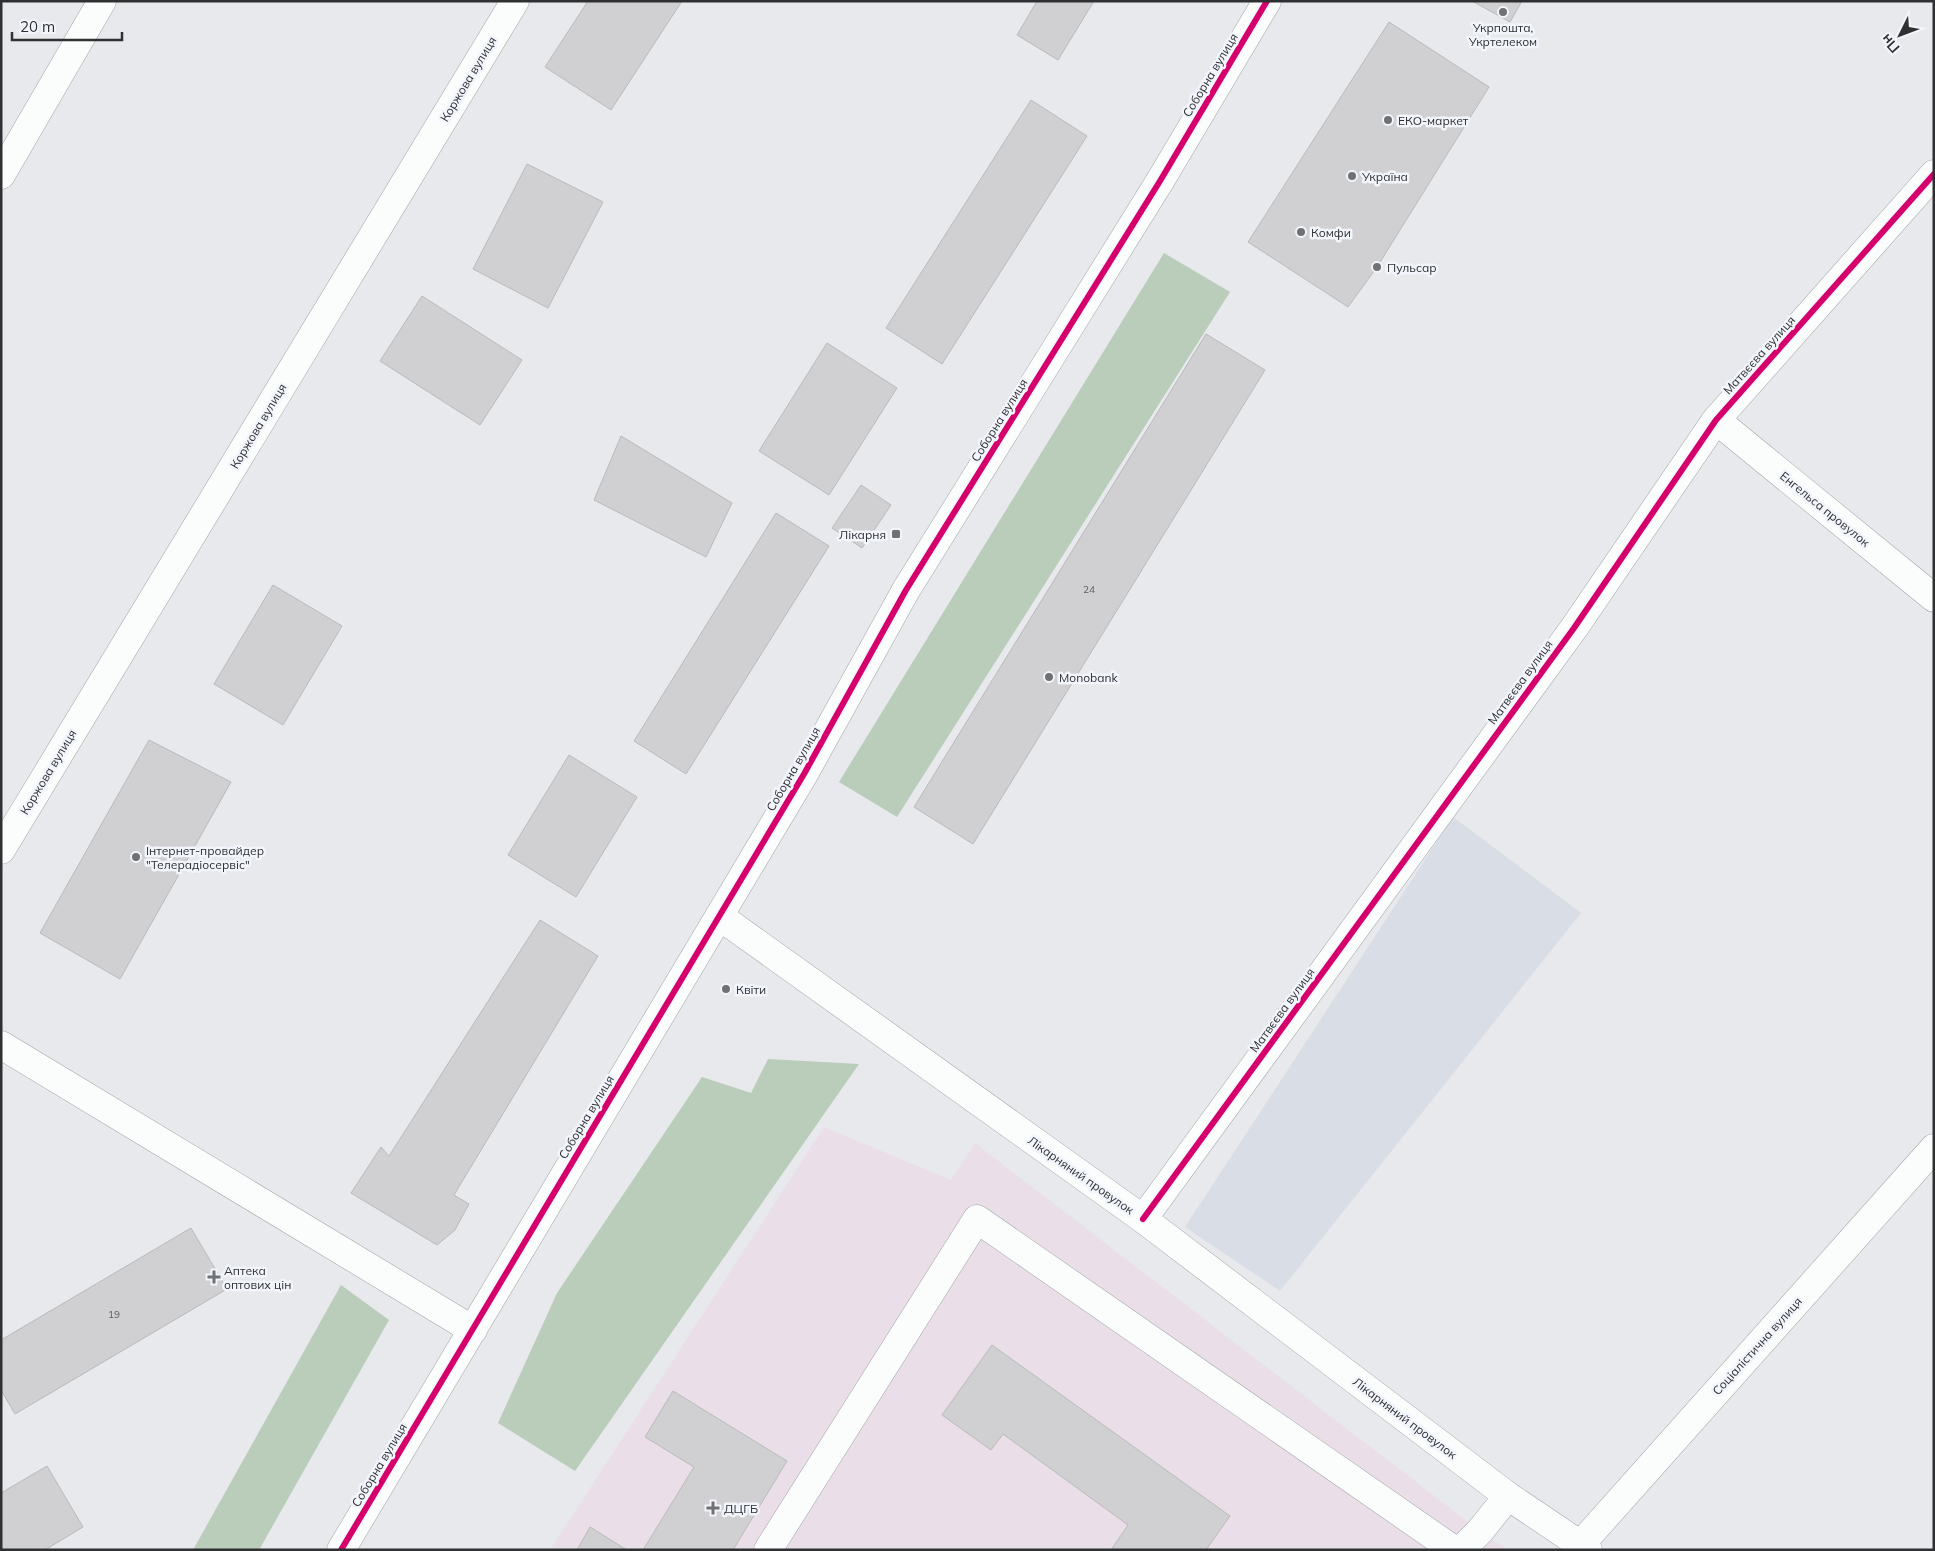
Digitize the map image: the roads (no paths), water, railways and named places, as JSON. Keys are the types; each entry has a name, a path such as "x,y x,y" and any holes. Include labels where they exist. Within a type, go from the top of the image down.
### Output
{"street":[{"path":"1,175 102,1"},
{"name":"Коржова вулиця","path":"1,850 515,1"},
{"name":"Соборна вулиця","path":"342,1550 804,774 906,590 1160,181 1267,1"},
{"name":"Матвєєва вулиця","path":"1143,1219 1574,628 1716,420 1934,174"},
{"name":"Енгельса провулок","path":"1716,420 1934,598"},
{"name":"Лікарняний провулок","path":"719,916 1143,1219 1508,1496 1584,1547"},
{"path":"1,1045 473,1330"},
{"name":"Соціалістична вулиця","path":"1584,1547 1934,1148"},
{"path":"768,1550 977,1219 1454,1550"},
{"path":"1461,1550 1480,1531 1508,1496"}],"place":[{"name":"Укрпошта, Укртелеком","path":"1503,12"},
{"name":"ЕКО-маркет","path":"1388,120"},
{"name":"Україна","path":"1352,176"},
{"name":"Комфи","path":"1301,232"},
{"name":"Пульсар","path":"1377,267"},
{"name":"Лікарня","path":"896,534"},
{"name":"Monobank","path":"1049,677"},
{"name":"Інтернет-провайдер \"Телерадіосервіс\"","path":"136,857"},
{"name":"Квіти","path":"726,989"},
{"name":"Аптека оптових цін","path":"214,1277"},
{"name":"ДЦГБ","path":"713,1508"}]}
